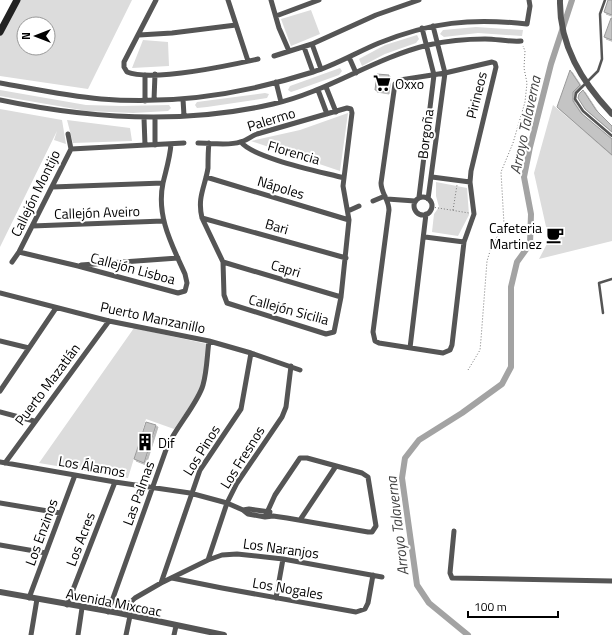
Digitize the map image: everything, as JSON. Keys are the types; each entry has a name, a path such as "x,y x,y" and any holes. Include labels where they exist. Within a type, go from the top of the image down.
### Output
{"main road":[{"path":"0,32 17,0"}],"street":[{"path":"156,0 124,62 126,71 145,75 210,69 258,59"},
{"path":"228,0 248,61"},
{"path":"271,0 285,44 290,51"},
{"path":"276,16 319,0"},
{"path":"274,56 312,44 376,15 419,0"},
{"path":"0,83 101,99 145,101 204,98 313,72 378,43 422,28 470,21 527,24 530,6 528,0"},
{"path":"560,0 560,20 567,48 587,84 612,114"},
{"path":"139,35 172,33 236,25"},
{"name":"Borgoña","path":"428,199 445,73 433,26"},
{"name":"Borgoña","path":"419,197 434,75 422,28"},
{"path":"0,100 62,112 100,117 144,118 234,111 281,102 318,90 393,56 427,46 485,39 521,41"},
{"path":"312,44 321,69"},
{"path":"304,46 313,72"},
{"path":"349,57 356,73"},
{"name":"Pirineos","path":"492,62 496,65 470,182 474,214 464,242 452,345 450,350 442,353 379,343 373,338 389,210 381,183 396,84 400,80 434,75 492,62"},
{"path":"154,100 155,74"},
{"path":"145,75 145,101"},
{"path":"276,82 281,102"},
{"path":"326,87 336,112"},
{"path":"318,90 328,114"},
{"path":"183,99 184,116"},
{"name":"Palermo","path":"198,143 241,142 248,138 328,114 350,109"},
{"name":"Callejón Sicilia","path":"209,143 206,177 200,200 202,218 223,262 225,299 231,305 331,334 336,329 346,258 349,220 344,194 344,178 352,114 350,109"},
{"path":"154,117 155,145"},
{"path":"144,118 145,145"},
{"path":"68,134 71,149"},
{"name":"Florencia","path":"241,142 251,151 265,156 344,178"},
{"name":"Callejón Montijo","path":"12,262 19,252 71,149 184,143"},
{"name":"Callejón Lisboa","path":"19,252 182,292 187,287 187,283 163,221 161,198 163,183 170,157 171,144"},
{"name":"Nápoles","path":"206,177 349,220"},
{"path":"432,177 470,182"},
{"path":"52,187 163,183"},
{"path":"373,201 386,197 414,201"},
{"path":"410,348 425,237 426,214 432,207 428,199 419,197 414,201 413,207 416,212 421,215 426,214"},
{"path":"348,212 359,206"},
{"name":"Bari","path":"202,218 346,258"},
{"name":"Callejón Aveiro","path":"32,226 163,221"},
{"path":"425,237 464,242"},
{"path":"78,266 178,258"},
{"name":"Capri","path":"223,262 340,297"},
{"name":"Puerto Manzanillo","path":"0,293 109,321 209,341 251,353 300,370"},
{"path":"0,391 56,308"},
{"name":"Puerto Mazatlán","path":"2,462 109,321"},
{"path":"0,341 29,348"},
{"name":"Las Palmas","path":"108,612 152,488 174,432 198,397 203,385 209,341"},
{"name":"Los Pinos","path":"161,583 190,493 200,470 241,409 251,353"},
{"name":"Los Fresnos","path":"208,560 228,503 237,483 282,417 286,407 291,366"},
{"path":"0,412 34,421"},
{"path":"300,458 307,458 362,473 368,477 375,519 375,530 368,532 273,516 265,517 275,495 300,458"},
{"name":"Los Álamos","path":"2,462 115,482 190,493 228,503 248,514 265,517"},
{"path":"300,520 336,466"},
{"name":"Los Enzinos","path":"29,598 75,475"},
{"name":"Los Acres","path":"67,605 115,482"},
{"path":"0,503 60,514"},
{"path":"243,510 249,509 268,511 273,516"},
{"path":"454,531 450,572 452,578 612,581"},
{"path":"0,545 46,553"},
{"name":"Los Naranjos","path":"119,613 135,598 161,583 208,560 237,554 283,559 382,577"},
{"path":"276,598 283,559"},
{"name":"Los Nogales","path":"172,578 356,612 362,611 368,603 373,575"},
{"name":"Avenida Mixcoac","path":"0,592 82,608 119,613 221,635"},
{"path":"31,635 37,599"},
{"path":"78,635 82,608"},
{"path":"126,635 130,616"},
{"path":"174,635 176,626"}],"lane":[{"path":"605,0 600,14 602,60 598,71 587,84 576,93 576,103 612,136"},
{"path":"603,313 599,283 612,279"}],"path":[{"path":"468,370 474,362 480,344 487,261 491,248 504,224 501,172 513,143 525,102 527,83 524,68 526,51 521,41"},
{"path":"453,210 458,181"},
{"path":"432,207 474,214"}],"shaded area":[{"path":"19,0 132,0 88,89 0,76 0,34"},
{"path":"311,10 320,34 291,46 281,19"},
{"path":"476,27 523,30 522,36 478,33 444,37 440,34 443,30"},
{"path":"417,35 419,39 416,43 385,54 362,66 359,59 385,45"},
{"path":"143,40 168,42 169,66 132,68"},
{"path":"340,68 342,71 339,75 291,92 288,90 290,86"},
{"path":"0,90 86,105 169,105 171,108 168,111 133,113 87,111 0,96"},
{"path":"265,93 269,94 267,98 197,108 195,105 197,102"},
{"path":"553,105 612,155 612,241 539,259 549,240 534,173"},
{"path":"0,109 62,120 66,144 54,140 57,131 0,247"},
{"path":"348,113 340,171 251,141 300,130"},
{"path":"67,120 130,128 132,141 73,143"},
{"path":"436,182 467,188 469,215 458,236 432,232 434,214 439,207 436,196"},
{"path":"134,328 207,344 203,384 197,396 174,429 146,419 128,478 39,463"}],"building":[{"path":"608,0 612,0 612,15 604,12"},
{"path":"612,18 612,40 604,37"},
{"path":"570,70 580,85 573,92 573,101 581,113 612,139 612,155 557,107"},
{"name":"Oxxo","path":"377,74 389,75 387,92 375,90"},
{"path":"583,90 596,110 612,126 612,132 585,109 578,98 579,94"},
{"name":"Dif","path":"146,422 156,425 144,463 134,459"}],"waterway":[{"name":"Arroyo Talaverna","path":"468,635 429,603 417,585 402,478 405,458 419,440 462,413 502,384 511,367 511,287 517,262 530,244 531,214 524,177 551,64 572,0"}],"place":[{"name":"Oxxo","path":"382,83"},
{"name":"Cafeteria Martinez","path":"555,235"},
{"name":"Dif","path":"145,442"}]}
